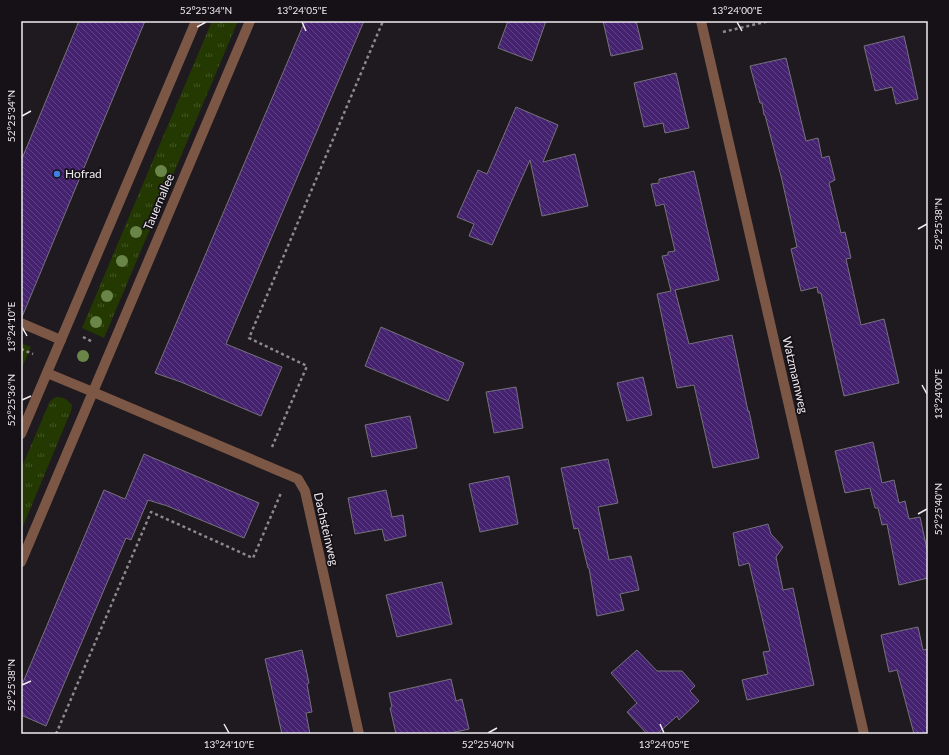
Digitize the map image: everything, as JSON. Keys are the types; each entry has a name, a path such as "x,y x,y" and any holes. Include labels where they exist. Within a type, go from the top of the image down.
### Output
{"street":[{"path":"21,434 196,21"},
{"name":"Tauernallee","path":"21,562 250,21"},
{"name":"Watzmannweg","path":"701,21 864,734"},
{"path":"21,323 61,340"},
{"path":"47,373 93,392"},
{"name":"Dachsteinweg","path":"93,392 298,479 305,492 360,734"}],"path":[{"path":"270,451 307,366 249,338 383,21"},
{"path":"704,36 769,21"},
{"path":"79,335 94,342"},
{"path":"21,349 36,355"},
{"path":"56,734 151,512 253,558 283,487"}],"green space":[{"path":"212,21 238,21 104,338 82,328"},
{"path":"21,343 31,347 21,370"},
{"path":"56,397 63,398 68,401 72,405 71,411 21,531 21,469 50,401"}],"building":[{"path":"79,21 145,21 21,317 21,161"},
{"path":"305,21 364,21 226,344 282,367 261,416 181,382 155,373"},
{"path":"508,21 546,21 532,61 498,48"},
{"path":"603,21 636,21 643,49 611,56"},
{"path":"904,36 918,99 896,104 892,87 875,91 864,46"},
{"path":"786,58 806,141 818,138 822,158 829,156 835,180 829,183 841,233 845,232 851,258 846,259 861,325 884,319 899,383 844,396 821,293 818,293 817,287 801,291 791,249 797,247 782,180 762,103 760,103 750,66"},
{"path":"676,73 689,128 665,133 663,123 644,127 634,83"},
{"path":"516,107 558,125 543,162 575,154 588,206 542,216 530,160 492,245 469,236 474,224 457,217 478,170 487,174"},
{"path":"694,171 719,280 675,290 689,344 732,335 759,458 713,468 694,385 677,388 657,294 671,291 662,256 668,255 668,252 675,251 664,204 656,206 651,184 659,183 659,179"},
{"path":"381,327 464,363 448,401 365,366"},
{"path":"643,377 652,415 627,421 617,383"},
{"path":"516,387 523,428 494,433 486,392"},
{"path":"410,416 417,448 372,457 365,425"},
{"path":"873,442 882,483 894,480 899,503 905,501 909,519 920,517 928,554 928,578 899,585 887,524 882,525 878,508 875,508 870,488 845,493 835,451"},
{"path":"144,454 259,503 244,538 165,505 148,500 131,540 126,538 46,726 21,715 21,687 104,490 125,499"},
{"path":"608,459 618,503 598,507 609,560 631,556 639,590 620,594 624,610 597,616 589,568 578,528 574,529 561,468"},
{"path":"509,476 518,524 480,532 469,484"},
{"path":"386,490 392,517 403,515 406,536 385,541 382,529 355,534 348,498"},
{"path":"768,524 771,534 783,547 776,557 783,590 793,588 814,685 747,700 742,680 768,674 763,652 770,651 749,563 739,566 733,533"},
{"path":"442,582 452,624 397,637 386,595"},
{"path":"918,627 923,650 928,649 928,734 914,734 897,670 889,672 881,635"},
{"path":"302,650 309,683 307,684 312,712 306,713 310,734 282,734 265,659"},
{"path":"637,650 657,671 682,671 695,686 690,691 699,701 679,720 677,716 657,734 647,734 627,712 637,703 611,673"},
{"path":"451,679 456,701 462,699 469,729 447,734 396,734 390,708 392,707 389,693"}],"place":[{"name":"Hofrad","path":"57,174"}]}
